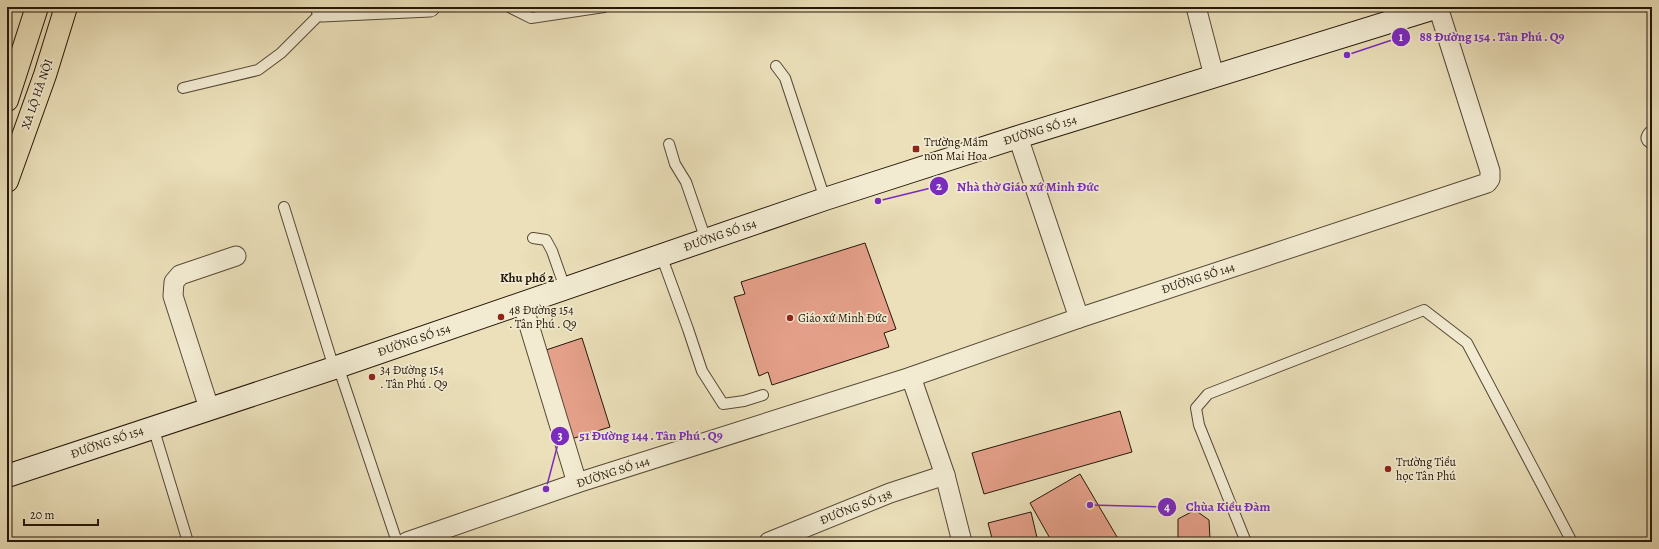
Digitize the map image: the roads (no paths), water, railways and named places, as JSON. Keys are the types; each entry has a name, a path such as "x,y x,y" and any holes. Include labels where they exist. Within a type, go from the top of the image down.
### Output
{"highway":[{"path":"7,100 37,7"},
{"name":"XA LỘ HÀ NỘI","path":"7,181 45,74 66,7"}],"street":[{"path":"321,10 430,7"},
{"path":"1196,7 1214,76"},
{"name":"ĐƯỜNG SỐ 154","path":"7,476 336,367 825,199 1018,137 1438,7"},
{"name":"ĐƯỜNG SỐ 144","path":"407,542 577,484 911,377 1079,318 1487,183 1490,179 1490,171 1438,7"},
{"path":"1018,137 1079,318"},
{"path":"209,408 173,296 174,282 180,276 236,256"},
{"path":"522,302 577,484"},
{"path":"911,377 945,475 962,542"},
{"name":"ĐƯỜNG SỐ 138","path":"769,542 890,493 945,475"}],"lane":[{"path":"509,7 531,18 604,7"},
{"path":"183,88 258,70 281,53 321,10"},
{"path":"776,66 785,78 825,199"},
{"path":"669,144 675,164 686,182 706,240"},
{"path":"284,207 336,367 397,542"},
{"path":"533,238 546,240 552,251 565,288"},
{"path":"661,255 702,371 713,391 723,404 744,401 763,395"},
{"path":"1246,542 1199,425 1196,408 1208,394 1424,310 1467,343 1572,542"},
{"path":"153,427 188,542"}],"place":[{"name":"88 Đường 154 . Tân Phú . Q9","path":"1347,55"},
{"name":"Trường Mầm non Mai Hoa","path":"916,149"},
{"name":"Nhà thờ Giáo xứ Minh Đức","path":"878,201"},
{"name":"48 Đường 154 . Tân Phú . Q9","path":"501,317"},
{"name":"Giáo xứ Minh Đức","path":"790,318"},
{"name":"34 Đường 154 . Tân Phú . Q9","path":"372,377"},
{"name":"Trường Tiểu học Tân Phú","path":"1388,469"},
{"name":"51 Đường 144 . Tân Phú . Q9","path":"546,489"},
{"name":"Chùa Kiều Đàm","path":"1090,505"}],"district":[{"name":"Khu phố 2","path":"527,277"}]}
